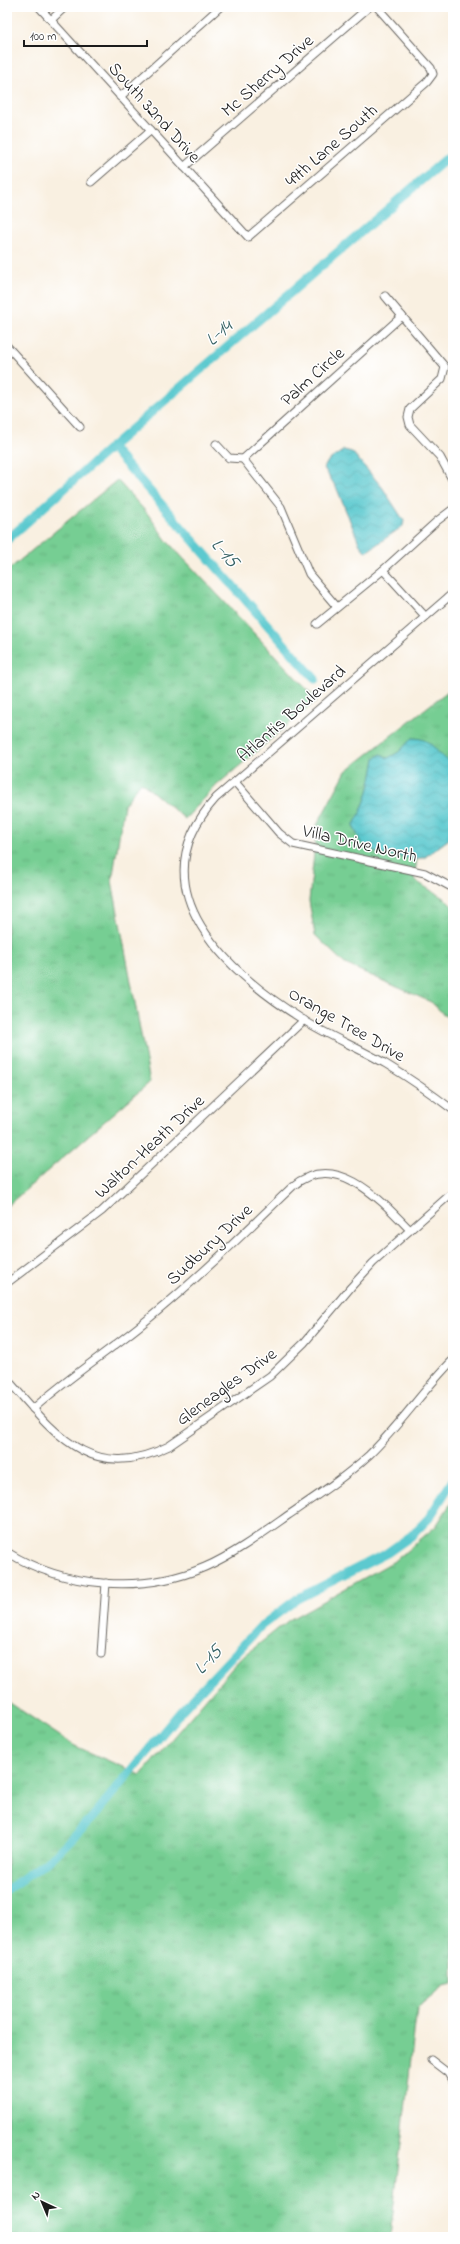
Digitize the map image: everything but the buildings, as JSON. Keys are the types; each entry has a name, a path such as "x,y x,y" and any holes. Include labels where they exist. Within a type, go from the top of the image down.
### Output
{"street":[{"name":"South 32nd Drive","path":"39,7 248,237"},
{"path":"51,20 65,7"},
{"path":"120,97 220,7"},
{"name":"Mc Sherry Drive","path":"184,167 369,7"},
{"name":"49th Lane South","path":"248,237 421,88 433,74 431,68 377,7"},
{"path":"91,182 151,130"},
{"path":"385,296 445,368 442,379 410,409 408,417 410,425 440,457 453,481"},
{"name":"Palm Circle","path":"243,459 402,316"},
{"path":"7,346 80,427"},
{"path":"216,444 229,458 243,459 281,507 309,574 337,606"},
{"path":"317,624 337,606 383,570 437,521 453,509"},
{"path":"383,570 425,616"},
{"name":"Atlantis Boulevard","path":"184,877 189,843 199,820 216,798 453,593"},
{"name":"Villa Drive North","path":"235,782 279,833 293,844 425,873 453,888"},
{"name":"Orange Tree Drive","path":"184,877 186,891 192,911 211,941 254,983 304,1020 409,1077 453,1110"},
{"name":"Walton-Heath Drive","path":"7,1283 102,1211 304,1020"},
{"name":"Sudbury Drive","path":"33,1409 81,1368 151,1317 179,1294 302,1179 326,1173 349,1178 374,1196 410,1230"},
{"name":"Gleneagles Drive","path":"7,1379 58,1435 86,1453 99,1457 124,1459 157,1452 169,1446 270,1376 304,1343 355,1282 453,1192"},
{"path":"7,1552 29,1564 66,1577 106,1583 132,1584 175,1577 204,1567 238,1550 325,1491 368,1455 398,1424 453,1360"},
{"path":"101,1654 106,1583"},
{"path":"431,2060 448,2072 453,2082"}],"green space":[{"path":"117,480 147,513 167,541 317,700 217,785 185,819 141,782 124,805 112,881 150,1082 7,1206 7,571"},
{"path":"453,687 453,836 425,857 417,859 414,880 445,899 453,907 453,1023 431,1002 345,964 315,935 309,901 317,825 346,771"},
{"path":"453,1500 453,1984 443,1986 417,2008 390,2237 7,2237 7,1701 75,1746 141,1775 239,1660 289,1620 396,1560 436,1526"}],"water":[{"path":"344,450 352,452 382,487 404,521 403,526 366,552 360,545 337,489 324,468 328,461"},
{"path":"412,738 426,741 431,744 442,756 453,762 453,836 425,857 417,859 379,854 361,843 353,826 358,818 367,794 375,758 381,754 388,758 399,752"}],"waterway":[{"name":"L-14","path":"7,540 111,447 453,153"},
{"name":"L-15","path":"111,447 315,679"},
{"name":"L-15","path":"7,1890 52,1858 92,1818 181,1711 261,1626 297,1599 387,1553 411,1536 429,1518 453,1480"}]}
